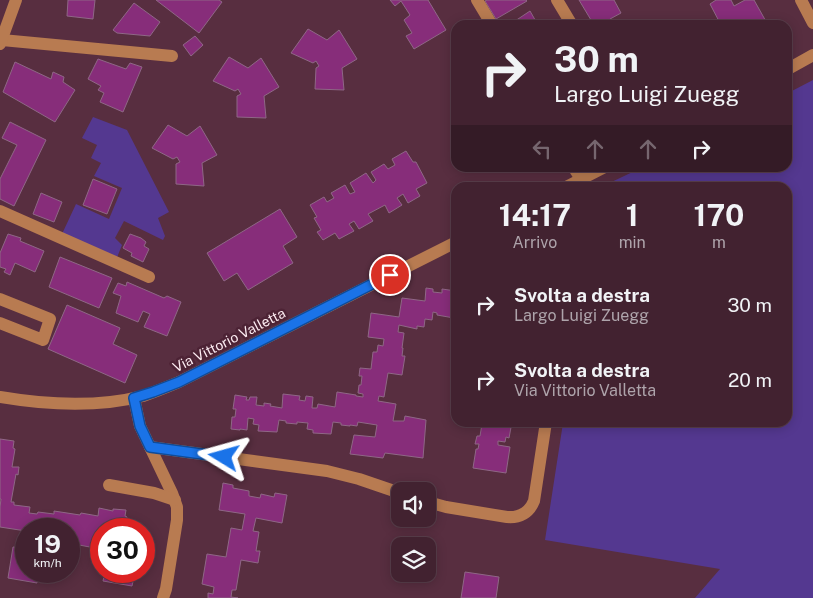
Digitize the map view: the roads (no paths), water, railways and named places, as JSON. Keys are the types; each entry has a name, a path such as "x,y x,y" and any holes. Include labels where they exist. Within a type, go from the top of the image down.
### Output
{"street":[{"path":"16,0 1,42 172,56"},
{"path":"478,0 489,20"},
{"path":"557,0 569,20"},
{"path":"802,0 813,23"},
{"path":"792,67 813,55"},
{"path":"582,182 597,172"},
{"path":"0,211 149,277"},
{"name":"Via Vittorio Valletta","path":"0,397 40,403 69,404 98,403 134,398 153,392 179,382 451,245"},
{"path":"0,299 50,319 43,340 0,322"},
{"path":"134,398 140,426 177,507 178,520 163,598"},
{"path":"436,504 507,517 516,517 525,513 534,501 545,427"},
{"path":"150,447 327,471 391,490"},
{"path":"109,485 154,493 175,500"}]}
